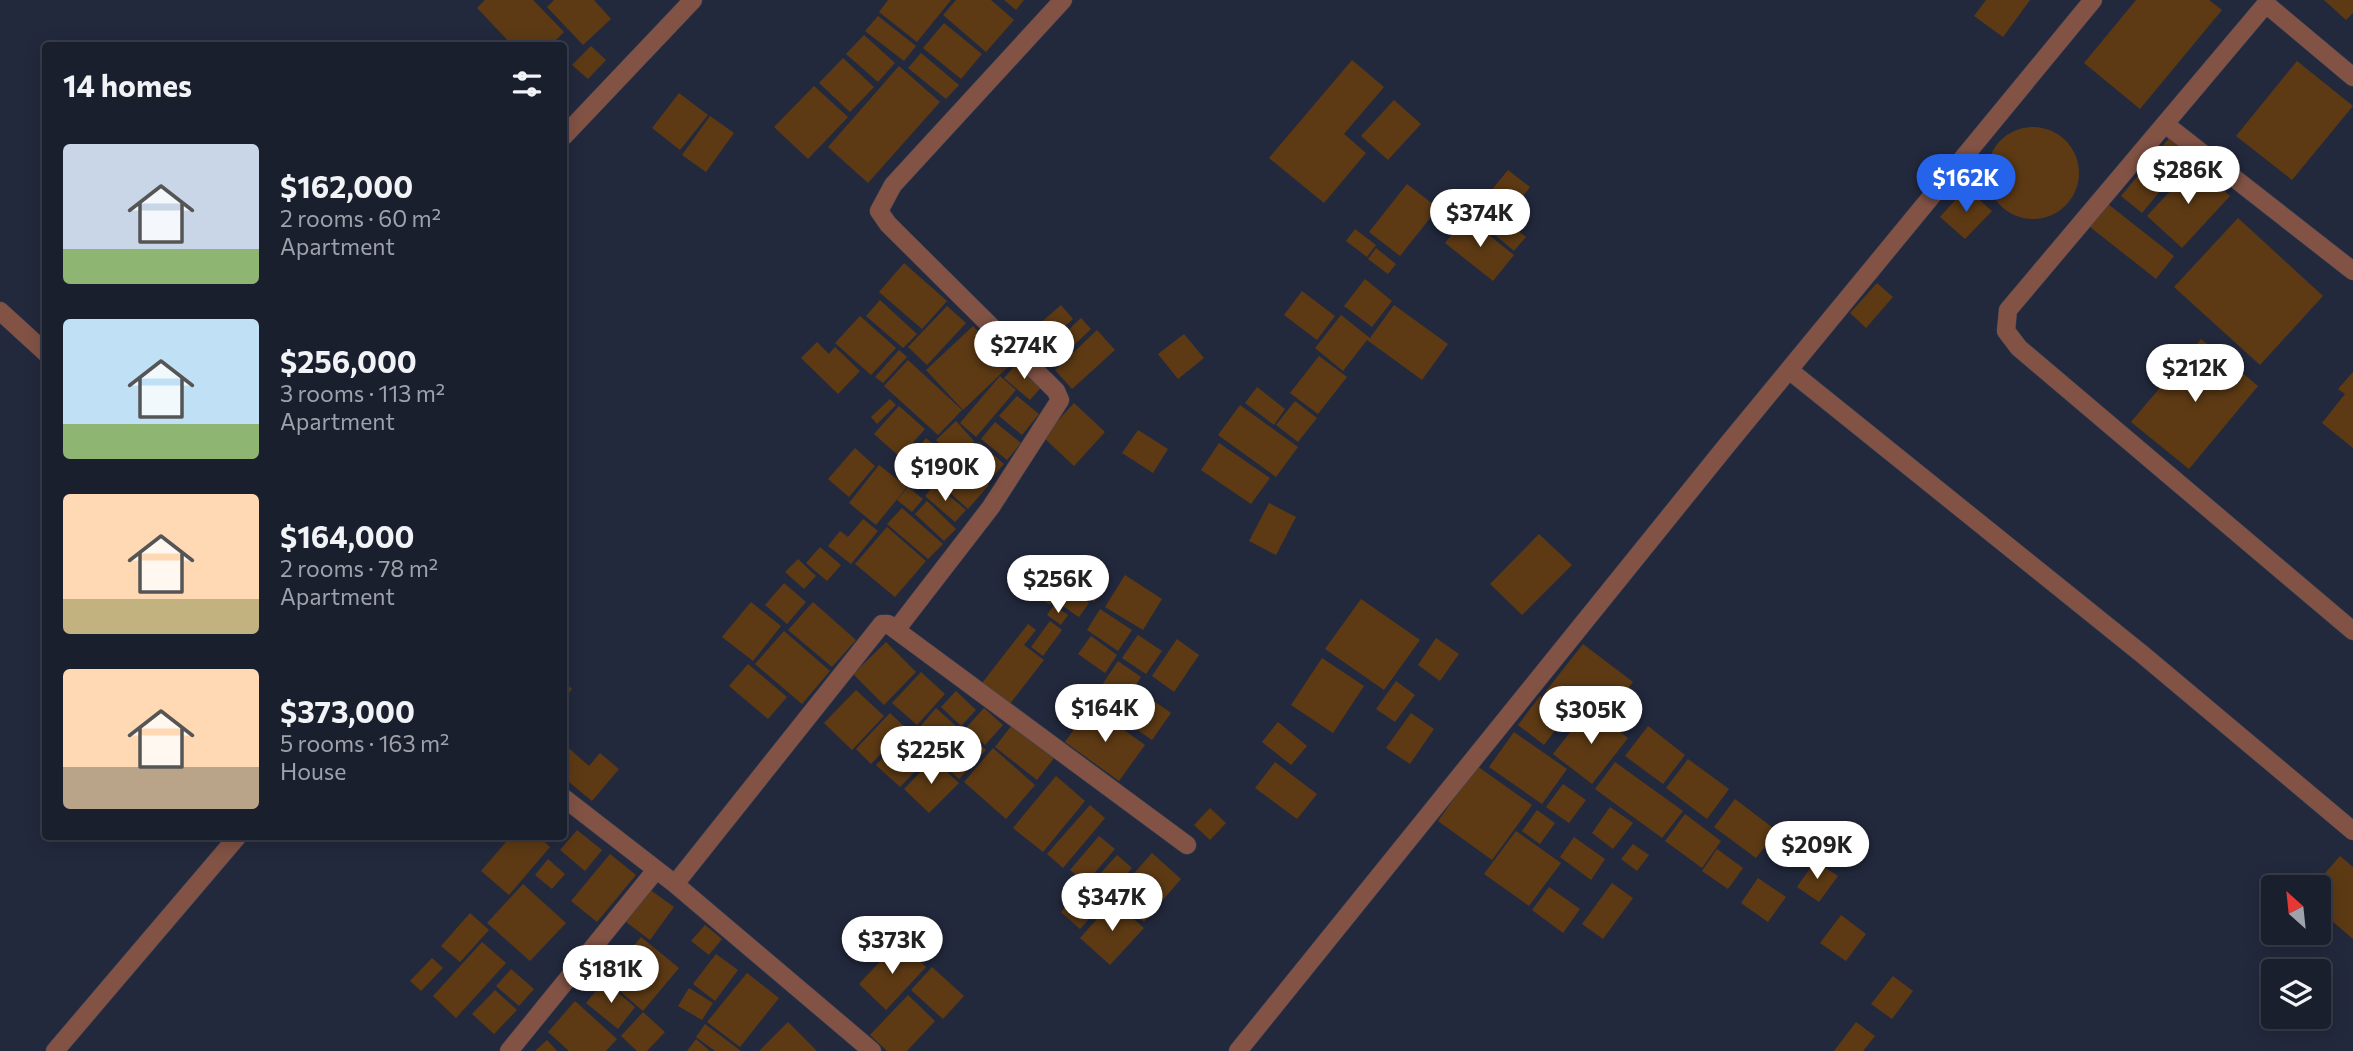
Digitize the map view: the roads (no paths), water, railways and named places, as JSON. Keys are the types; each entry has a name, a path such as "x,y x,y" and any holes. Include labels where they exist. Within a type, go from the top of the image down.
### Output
{"street":[{"path":"567,133 693,0"},
{"path":"896,630 990,507 1060,400 1056,391 888,224 880,211 893,185 1063,0"},
{"path":"1238,1051 1789,370 2093,0"},
{"path":"2353,77 2266,4 2008,310 2006,331 2019,348 2353,631"},
{"path":"2165,124 2353,271"},
{"path":"0,311 42,349"},
{"path":"1789,370 2142,654 2353,831"},
{"path":"675,884 882,624 888,624 1187,845"},
{"path":"567,800 675,884 872,1051"},
{"path":"55,1051 235,840"},
{"path":"509,1051 656,870"}]}
